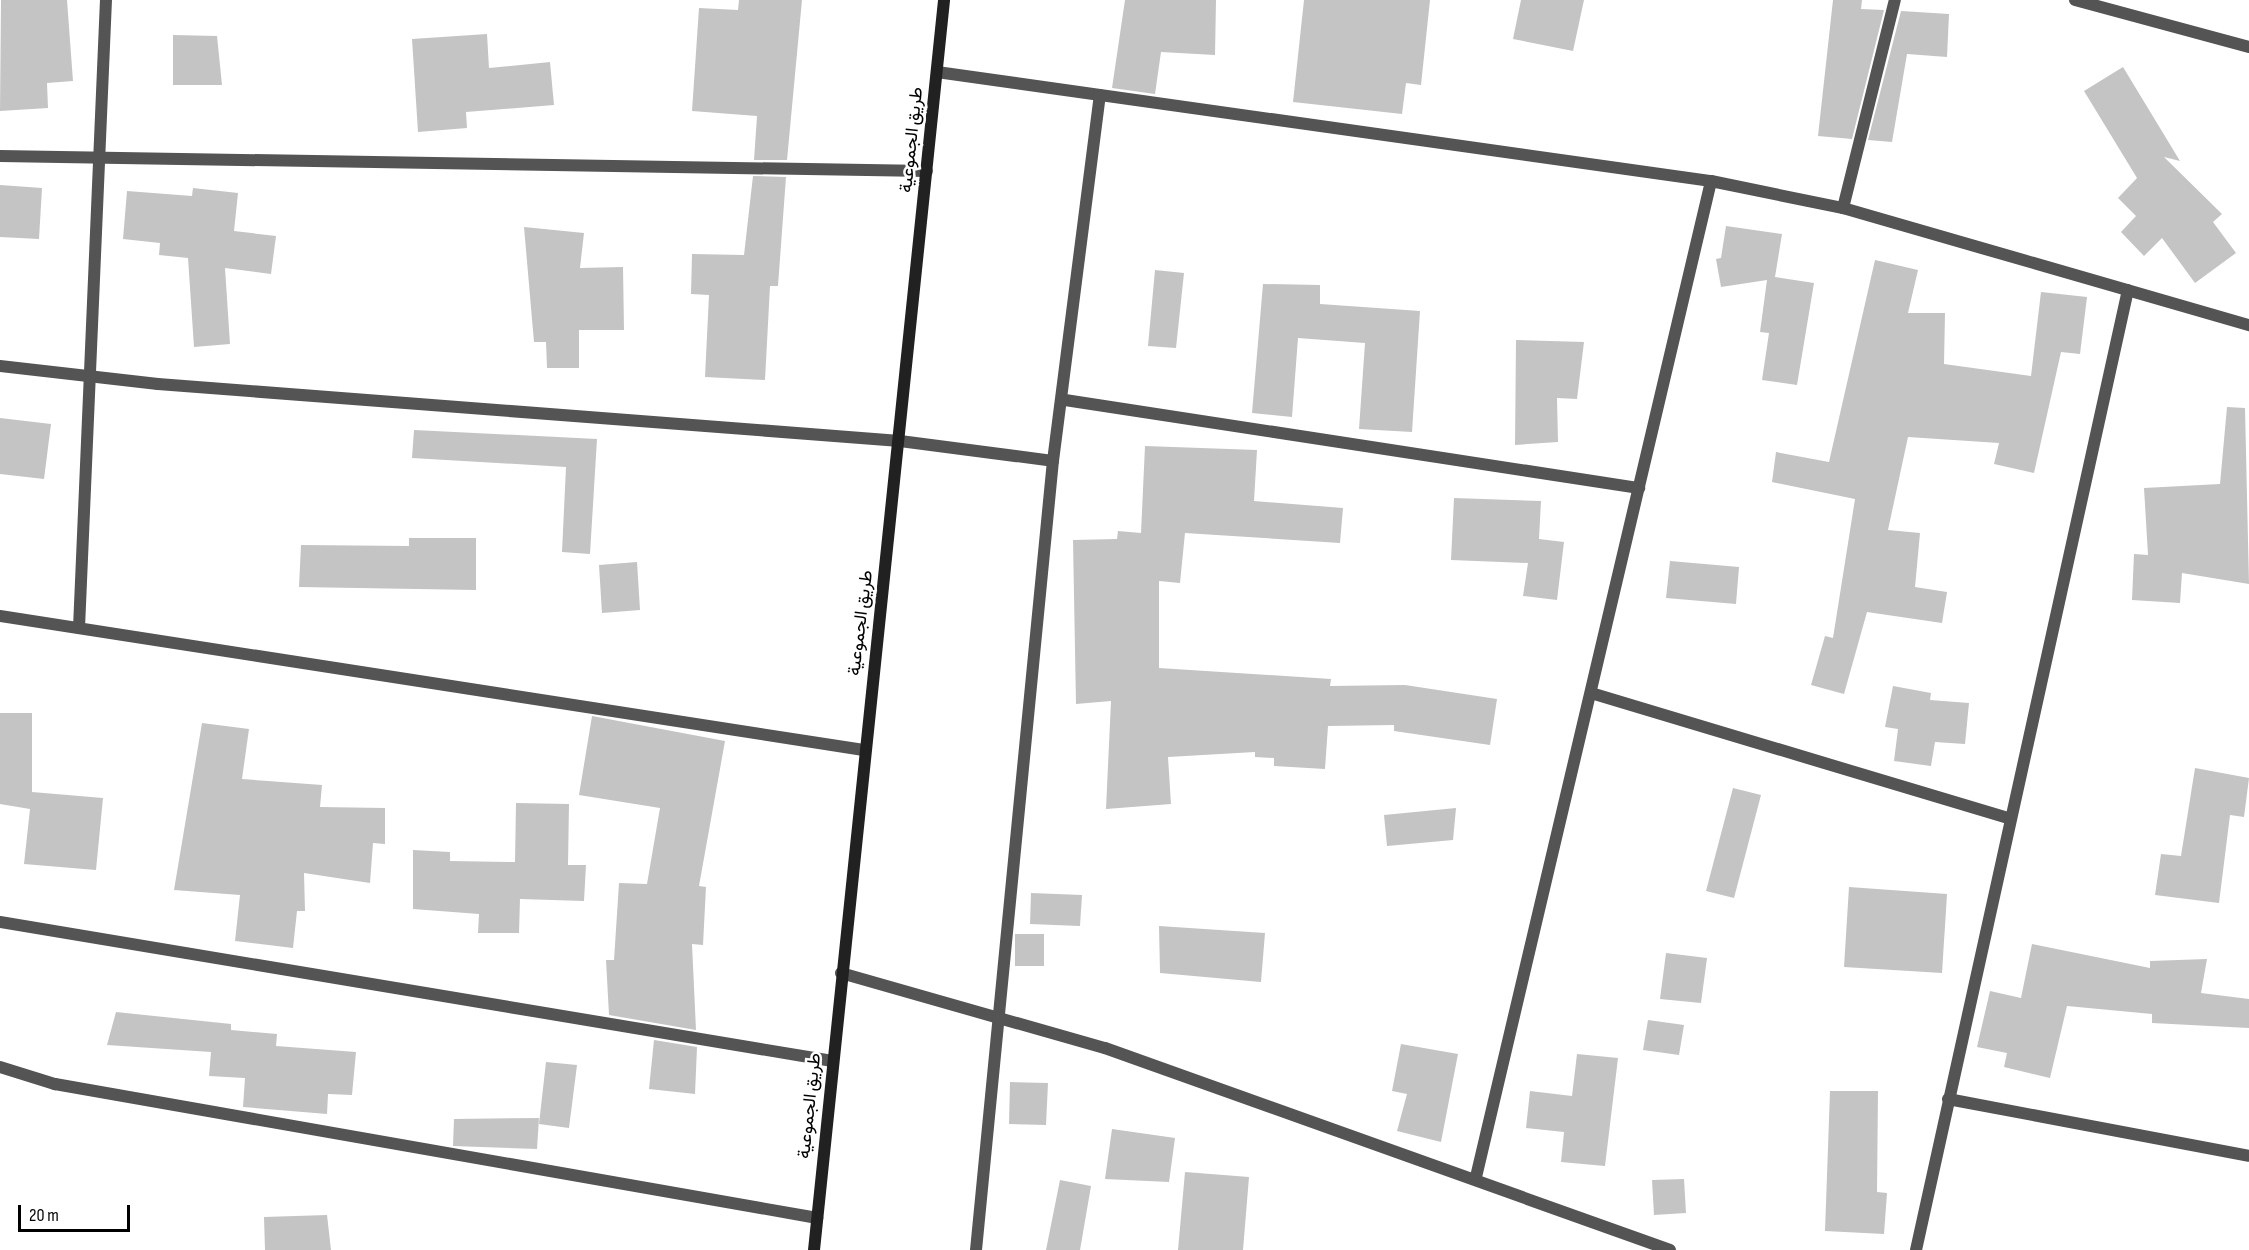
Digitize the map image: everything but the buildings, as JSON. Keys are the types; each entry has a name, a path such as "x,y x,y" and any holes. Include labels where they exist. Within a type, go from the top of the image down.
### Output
{"main road":[{"name":"طريق الجموعية","path":"814,1250 864,750 900,441 944,0"}],"street":[{"path":"79,628 97,158 106,0"},
{"path":"1843,208 1894,0"},
{"path":"2074,0 2249,47"},
{"path":"937,72 1711,181 1843,208 2249,325"},
{"path":"976,1250 1002,1016 1053,461 1065,400 1100,95"},
{"path":"0,156 927,171"},
{"path":"1476,1177 1711,181"},
{"path":"1916,1250 2128,290"},
{"path":"0,366 90,378 900,441 1053,461"},
{"path":"1065,400 1639,488"},
{"path":"0,615 864,750"},
{"path":"1591,693 2010,819"},
{"path":"0,922 832,1061"},
{"path":"842,973 1002,1016 1476,1177 1670,1250"},
{"path":"0,1067 55,1084 817,1218"},
{"path":"1948,1099 2249,1156"}]}
